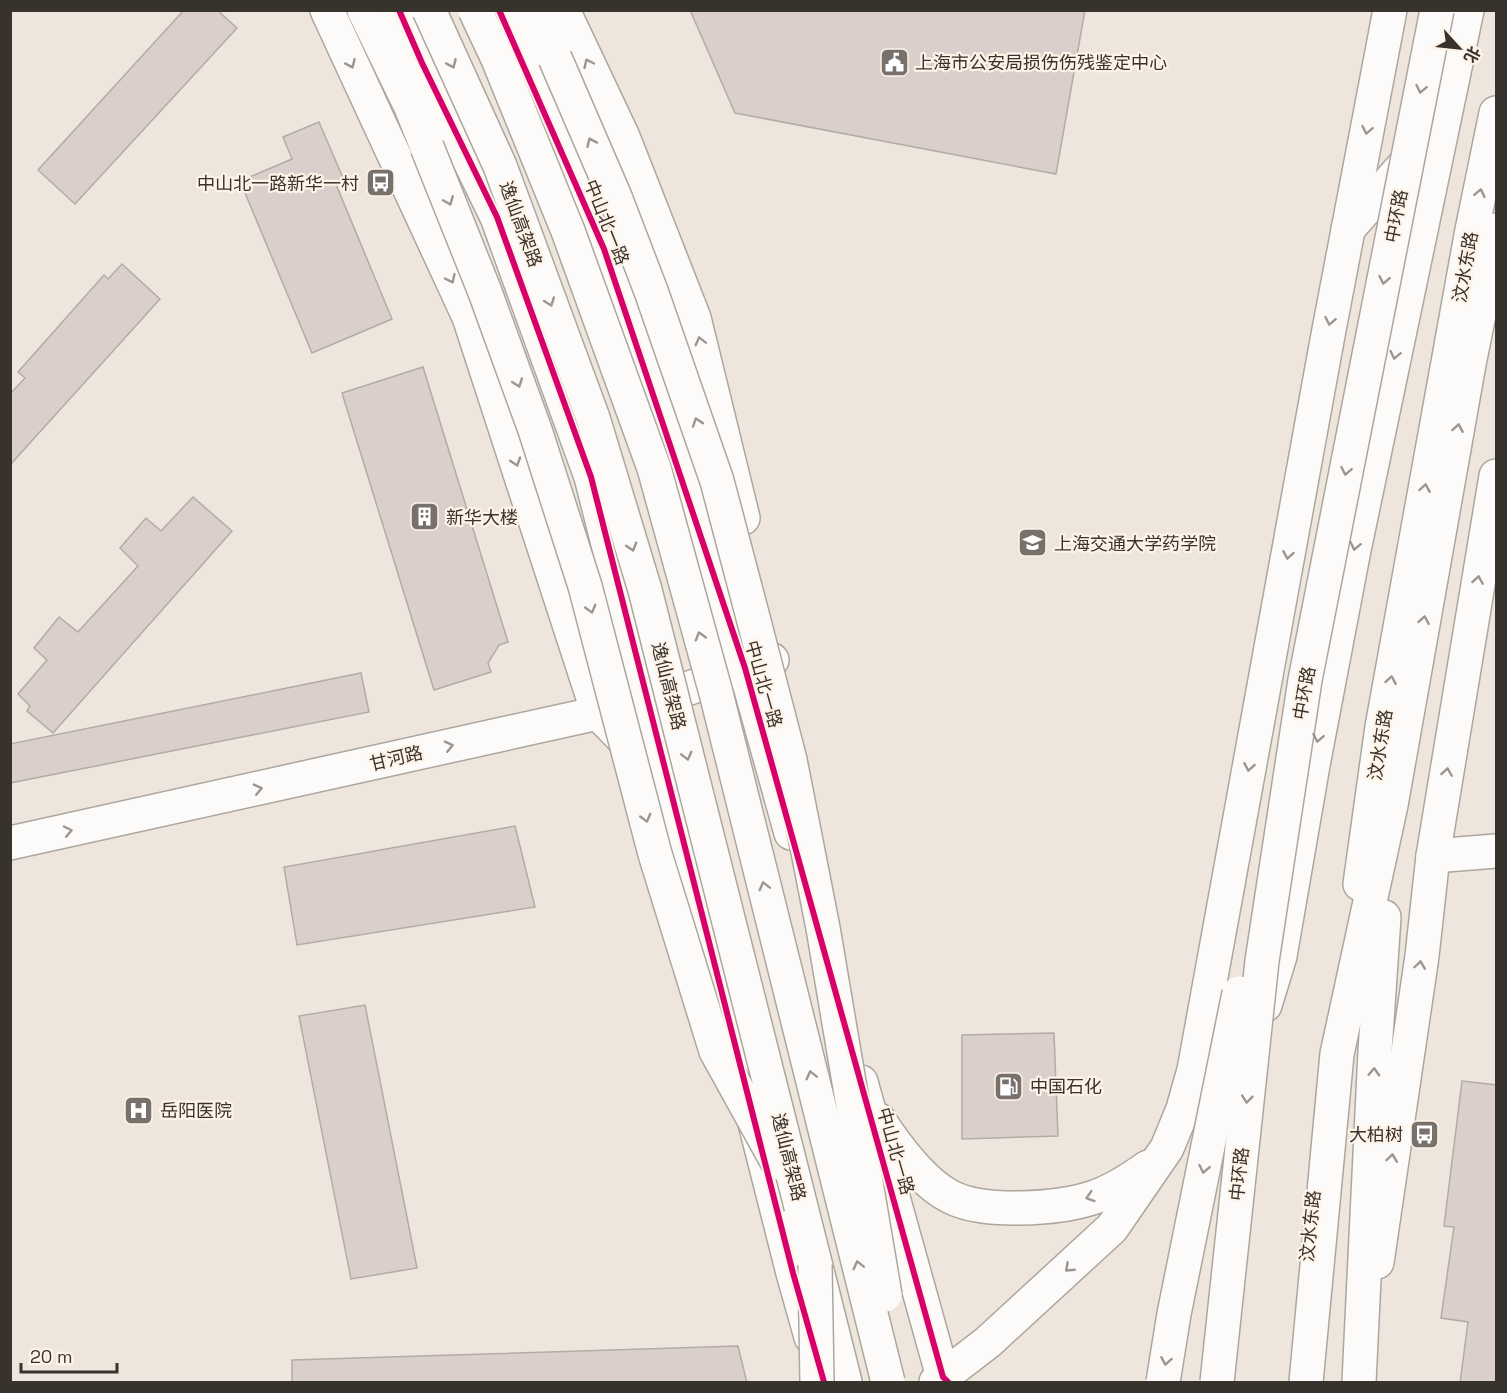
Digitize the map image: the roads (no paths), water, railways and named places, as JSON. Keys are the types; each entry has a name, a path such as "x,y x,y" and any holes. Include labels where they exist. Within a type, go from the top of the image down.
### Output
{"main road":[{"path":"327,10 469,317 598,713 670,788"},
{"path":"364,10 411,107 485,292 536,430 585,586 655,854 716,1051 801,1207"},
{"path":"399,10 497,218 591,477 793,1273 824,1383"},
{"name":"逸仙高架路","path":"429,10 500,166 593,418 645,590 845,1383"},
{"path":"475,10 498,59 568,231 654,468 716,693 888,1383"},
{"name":"中山北一路","path":"499,10 604,249 745,668 866,1099 942,1381"},
{"path":"532,10 615,197 651,291 717,481 790,760 823,928 899,1383"},
{"path":"563,10 623,136 694,318 778,658 773,768"},
{"path":"866,1099 892,1141 927,1179 950,1197 976,1206 1014,1208 1053,1205 1090,1198 1123,1185 1163,1154 1183,1109 1194,1070 1390,10"},
{"name":"中环路","path":"1217,1383 1262,961 1305,680 1437,10"},
{"path":"942,1381 1112,1228 1163,1154 1238,1056 1267,1002 1280,956 1353,555 1467,10"},
{"name":"汶水东路","path":"1305,1383 1301,1304 1318,1150 1357,907 1382,727 1472,230 1497,113"},
{"path":"1348,229 1444,120"},
{"path":"1305,1383 1337,1054 1391,805 1469,364 1497,230"},
{"path":"1359,1383 1422,956 1433,856 1497,476"},
{"name":"甘河路","path":"10,843 648,702 778,658"},
{"path":"1163,1383 1174,1314 1305,680"},
{"path":"1359,1383 1375,1051 1391,805"},
{"path":"1433,856 1497,851"},
{"path":"816,1265 817,1383"}],"place":[{"name":"上海市公安局损伤伤残鉴定中心","path":"894,62"},
{"name":"中山北一路新华一村","path":"380,183"},
{"name":"新华大楼","path":"425,517"},
{"name":"上海交通大学药学院","path":"1033,543"},
{"name":"中国石化","path":"1009,1086"},
{"name":"岳阳医院","path":"139,1110"},
{"name":"大柏树","path":"1424,1134"}]}
